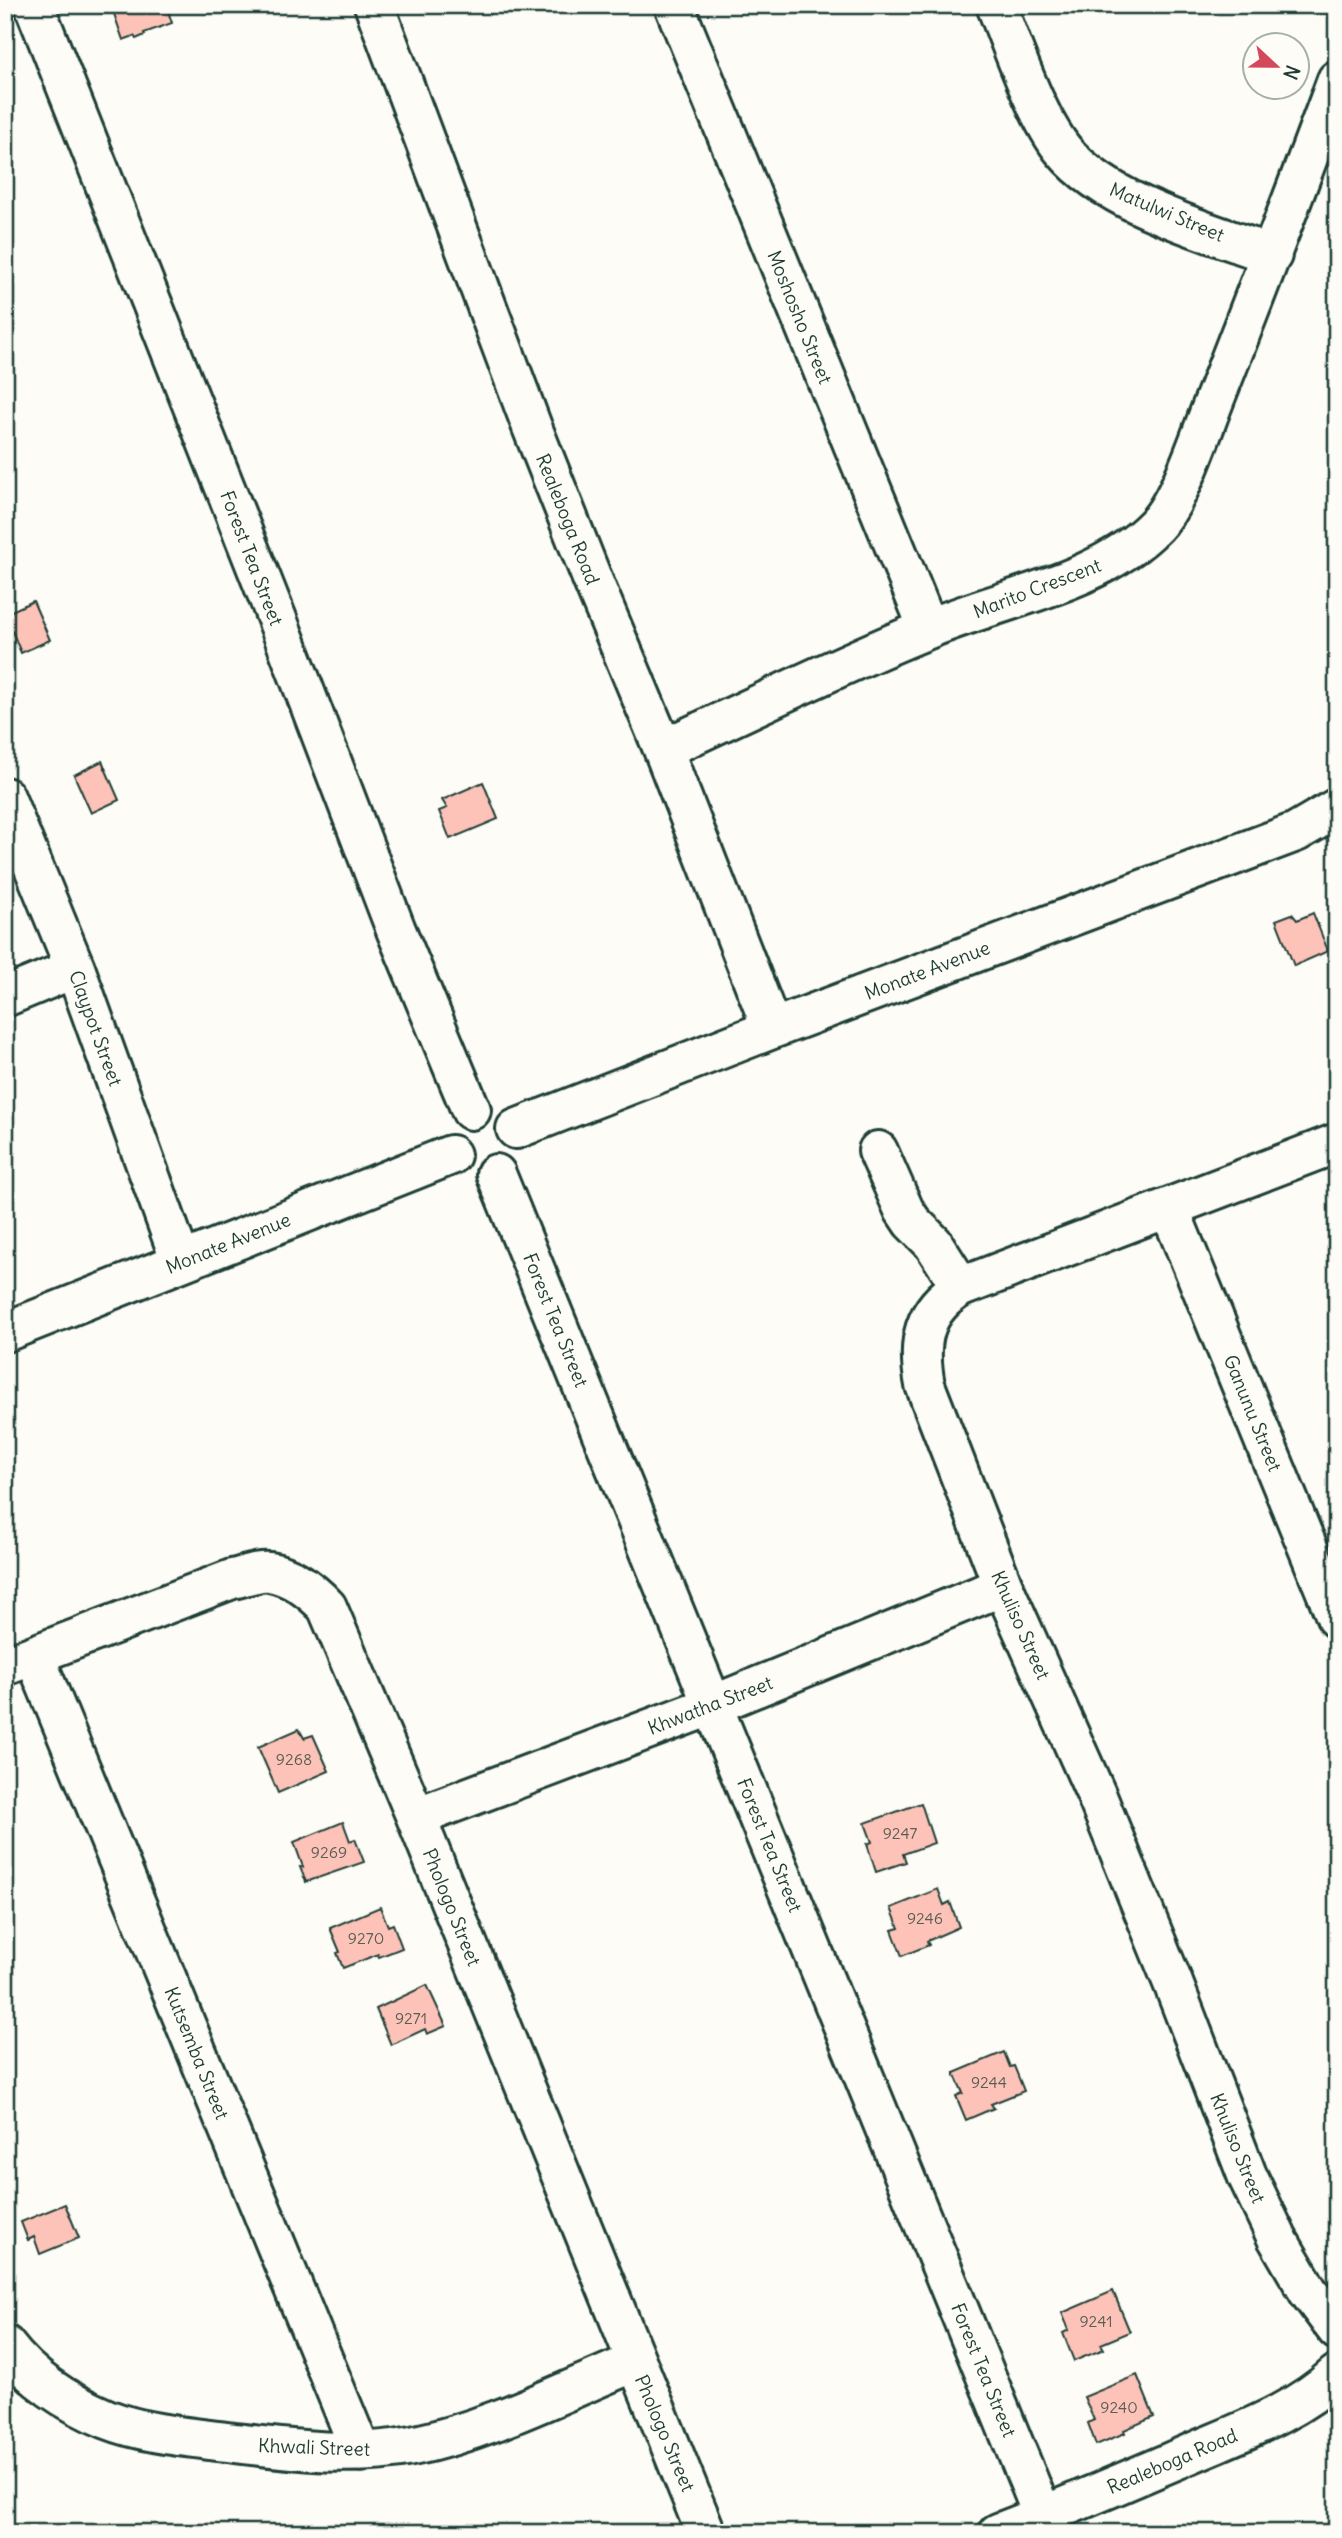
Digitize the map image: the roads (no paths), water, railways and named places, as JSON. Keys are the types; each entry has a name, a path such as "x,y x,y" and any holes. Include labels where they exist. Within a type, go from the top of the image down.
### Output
{"street":[{"name":"Forest Tea Street","path":"34,5 279,624 396,930 471,1110"},
{"name":"Realeboga Road","path":"374,5 532,427 663,749 772,1029"},
{"name":"Moshosho Street","path":"674,5 928,628"},
{"name":"Matulwi Street","path":"996,5 1043,118 1063,150 1086,174 1117,193 1167,216 1272,255"},
{"name":"Marito Crescent","path":"663,749 928,628 1099,568 1157,524 1171,503 1188,466 1272,255 1337,80"},
{"name":"Claypot Street","path":"5,797 75,968 181,1262"},
{"name":"Monate Avenue","path":"516,1129 772,1029 1296,832 1336,812"},
{"path":"5,997 75,968"},
{"path":"484,1108 497,1111 508,1118 516,1129 518,1142 515,1156 508,1167 496,1174 486,1177 465,1171 452,1155 449,1141 452,1128 460,1117 471,1110 484,1108"},
{"name":"Khuliso Street","path":"1337,1143 961,1287 945,1297 933,1314 921,1345 920,1359 925,1385 1003,1586 1096,1794 1247,2175 1277,2238 1308,2291 1337,2330"},
{"path":"878,1152 904,1210 933,1243 961,1287"},
{"name":"Monate Avenue","path":"5,1332 452,1155"},
{"name":"Forest Tea Street","path":"496,1174 1043,2516"},
{"name":"Ganunu Street","path":"1169,1208 1337,1619"},
{"name":"Phologo Street","path":"19,1661 232,1579 268,1572 291,1578 312,1591 327,1607 416,1817 706,2533"},
{"name":"Khwatha Street","path":"416,1817 713,1705 1003,1586"},
{"name":"Kutsemba Street","path":"19,1661 361,2452"},
{"name":"Khwali Street","path":"5,2345 17,2361 58,2394 108,2419 164,2435 281,2449 361,2452 411,2446 472,2430 635,2362"},
{"name":"Realeboga Road","path":"998,2533 1283,2414 1322,2388 1337,2374"}]}
